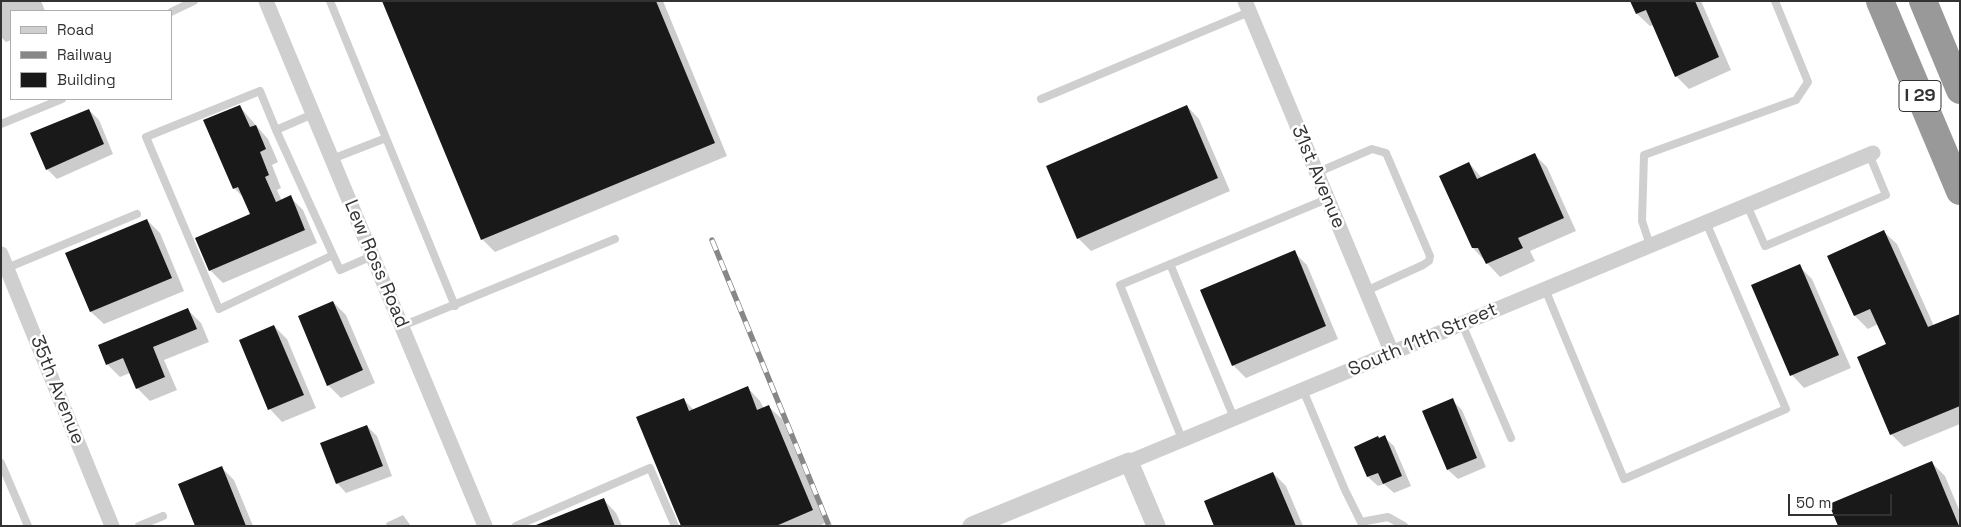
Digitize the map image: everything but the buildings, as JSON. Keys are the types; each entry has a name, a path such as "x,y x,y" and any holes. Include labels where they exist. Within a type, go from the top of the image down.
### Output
{"highway":[{"name":"I 29","path":"1880,1 1960,191"},
{"path":"1923,1 1960,90"}],"street":[{"name":"Lew Ross Road","path":"266,1 485,526"},
{"name":"31st Avenue","path":"1247,6 1392,353"},
{"name":"South 11th Street","path":"972,526 1871,153"},
{"name":"35th Avenue","path":"4,261 112,526"},
{"path":"1128,462 1156,526"}],"lane":[{"path":"172,12 194,1"},
{"path":"330,1 454,306"},
{"path":"1650,245 1642,221 1644,155 1796,100 1808,82 1775,1"},
{"path":"1041,99 1247,6"},
{"path":"334,255 218,309 146,137 260,91 276,130 334,255 340,270 372,256"},
{"path":"1,124 60,100"},
{"path":"276,130 313,114"},
{"path":"332,159 386,138"},
{"path":"1316,173 1372,149 1386,152 1430,256 1429,260 1423,265 1366,291"},
{"path":"1747,205 1764,246 1886,194 1871,153"},
{"path":"1182,439 1120,285 1328,199"},
{"path":"4,261 137,214"},
{"path":"1545,289 1624,478 1786,409 1706,222"},
{"path":"402,326 615,239"},
{"path":"1170,264 1234,418"},
{"path":"1462,324 1511,438"},
{"path":"1303,390 1345,490 1362,524 1388,517 1404,526"},
{"path":"1,463 28,526"},
{"path":"516,526 650,468 674,526"},
{"path":"139,526 163,516"}],"railway":[{"path":"712,240 829,526"}]}
